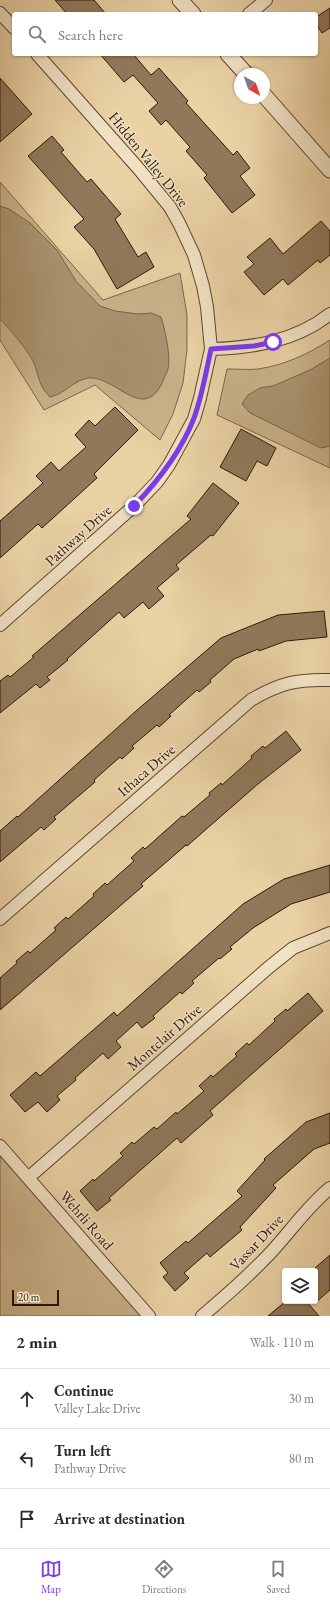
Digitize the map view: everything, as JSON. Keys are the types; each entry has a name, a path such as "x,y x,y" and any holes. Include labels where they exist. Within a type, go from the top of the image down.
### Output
{"street":[{"path":"180,0 191,12"},
{"path":"251,12 266,0"},
{"path":"2,18 12,26"},
{"name":"Hidden Valley Drive","path":"39,56 138,168 170,207 194,255 203,286 211,349"},
{"path":"230,56 241,68"},
{"path":"270,102 330,170"},
{"path":"211,349 254,346 273,342 292,336 314,325 330,314"},
{"name":"Pathway Drive","path":"0,626 134,506 161,476 169,465 194,419 211,349"},
{"name":"Ithaca Drive","path":"0,919 251,700 277,686 296,681 330,680"},
{"name":"Montclair Drive","path":"28,1178 268,968 293,948 330,934"},
{"name":"Wehrli Road","path":"0,1146 149,1316"},
{"name":"Vassar Drive","path":"202,1316 249,1274 274,1249 318,1198 330,1188"}],"shaded area":[{"path":"0,182 103,300 180,273 187,315 187,350 183,383 173,414 160,440 95,385 44,410 0,340"},
{"path":"0,206 9,209 30,223 57,250 76,281 100,306 115,311 138,314 151,313 161,317 167,343 169,364 168,371 162,383 154,394 146,399 137,398 108,383 98,379 88,378 78,381 60,393 50,397 41,384 33,361 18,339 0,319"},
{"path":"330,340 330,468 217,415 227,369 258,369 278,365 305,354"},
{"path":"330,358 330,446 321,448 250,413 242,404 248,395 260,388 273,386 310,370"},
{"path":"0,1146 149,1316 0,1316"}],"building":[{"path":"55,0 94,0 104,12 65,12"},
{"path":"330,8 330,28 322,33 318,27 318,16"},
{"path":"102,56 135,56 151,75 159,68 188,101 186,103 233,155 237,151 250,168 240,176 255,195 232,213 204,178 207,175 186,151 190,147 166,120 161,125 149,111 158,103 133,75 124,82"},
{"path":"0,78 32,114 0,142"},
{"path":"52,136 64,150 61,152 87,182 91,179 121,214 115,219 138,257 146,252 154,267 117,289 94,249 74,227 84,219 28,156"},
{"path":"321,221 330,231 330,255 320,263 318,260 288,285 283,279 264,295 244,272 254,264 247,257 270,238 283,254"},
{"path":"115,407 138,430 94,474 97,478 42,528 38,524 0,558 0,521 43,483 36,476 51,462 59,471 86,447 75,435 89,420 95,426"},
{"path":"241,429 276,448 267,466 257,461 246,481 220,467"},
{"path":"213,483 239,503 213,536 211,535 176,565 179,569 157,588 164,596 149,609 143,602 124,618 119,612 67,659 68,660 47,677 50,680 40,688 36,684 0,713 0,681 8,675 10,677 34,657 32,656 191,519 187,516"},
{"path":"324,611 327,637 286,641 259,651 258,649 234,659 210,680 211,682 199,692 197,690 169,715 171,716 159,727 157,725 132,746 134,748 122,759 120,757 94,780 95,782 54,817 56,819 44,830 41,827 0,862 0,831 17,816 18,817 136,711 221,638 278,615"},
{"path":"286,731 301,750 258,784 187,846 186,845 141,884 143,886 0,1010 0,978 17,963 16,961 28,951 30,953 56,930 54,928 66,917 68,919 94,896 93,894 105,883 107,885 134,861 131,858 143,847 145,849 182,816 184,817 210,795 209,793 221,783 222,785 263,746 265,748"},
{"path":"330,865 330,892 291,904 253,928 230,947 232,949 192,981 194,983 182,994 180,992 153,1016 155,1018 142,1028 137,1022 116,1041 121,1047 108,1059 103,1053 75,1078 76,1080 57,1096 60,1100 47,1112 38,1102 25,1112 10,1095 36,1072 40,1076 114,1012 117,1016 243,904 284,879"},
{"path":"308,993 323,1011 210,1111 213,1115 181,1143 177,1138 109,1198 111,1200 97,1211 80,1191 123,1156 120,1153 132,1142 134,1144 154,1127 157,1129 176,1112 177,1114 204,1091 199,1086 211,1075 213,1077 237,1056 235,1054 247,1043 249,1045 275,1021 274,1019 286,1009 287,1011"},
{"path":"330,1113 330,1143 314,1149 273,1185 276,1188 240,1227 242,1230 210,1257 207,1253 184,1273 189,1278 175,1291 163,1277 168,1273 160,1263 186,1241 188,1243 242,1196 237,1191 265,1160 264,1159 306,1122"},
{"path":"330,1255 330,1290 318,1300 318,1268 315,1268"},
{"path":"282,1304 309,1304 319,1316 268,1316"}],"route":[{"path":"134,506 169,465 194,419 211,349 254,346 273,342"}]}
